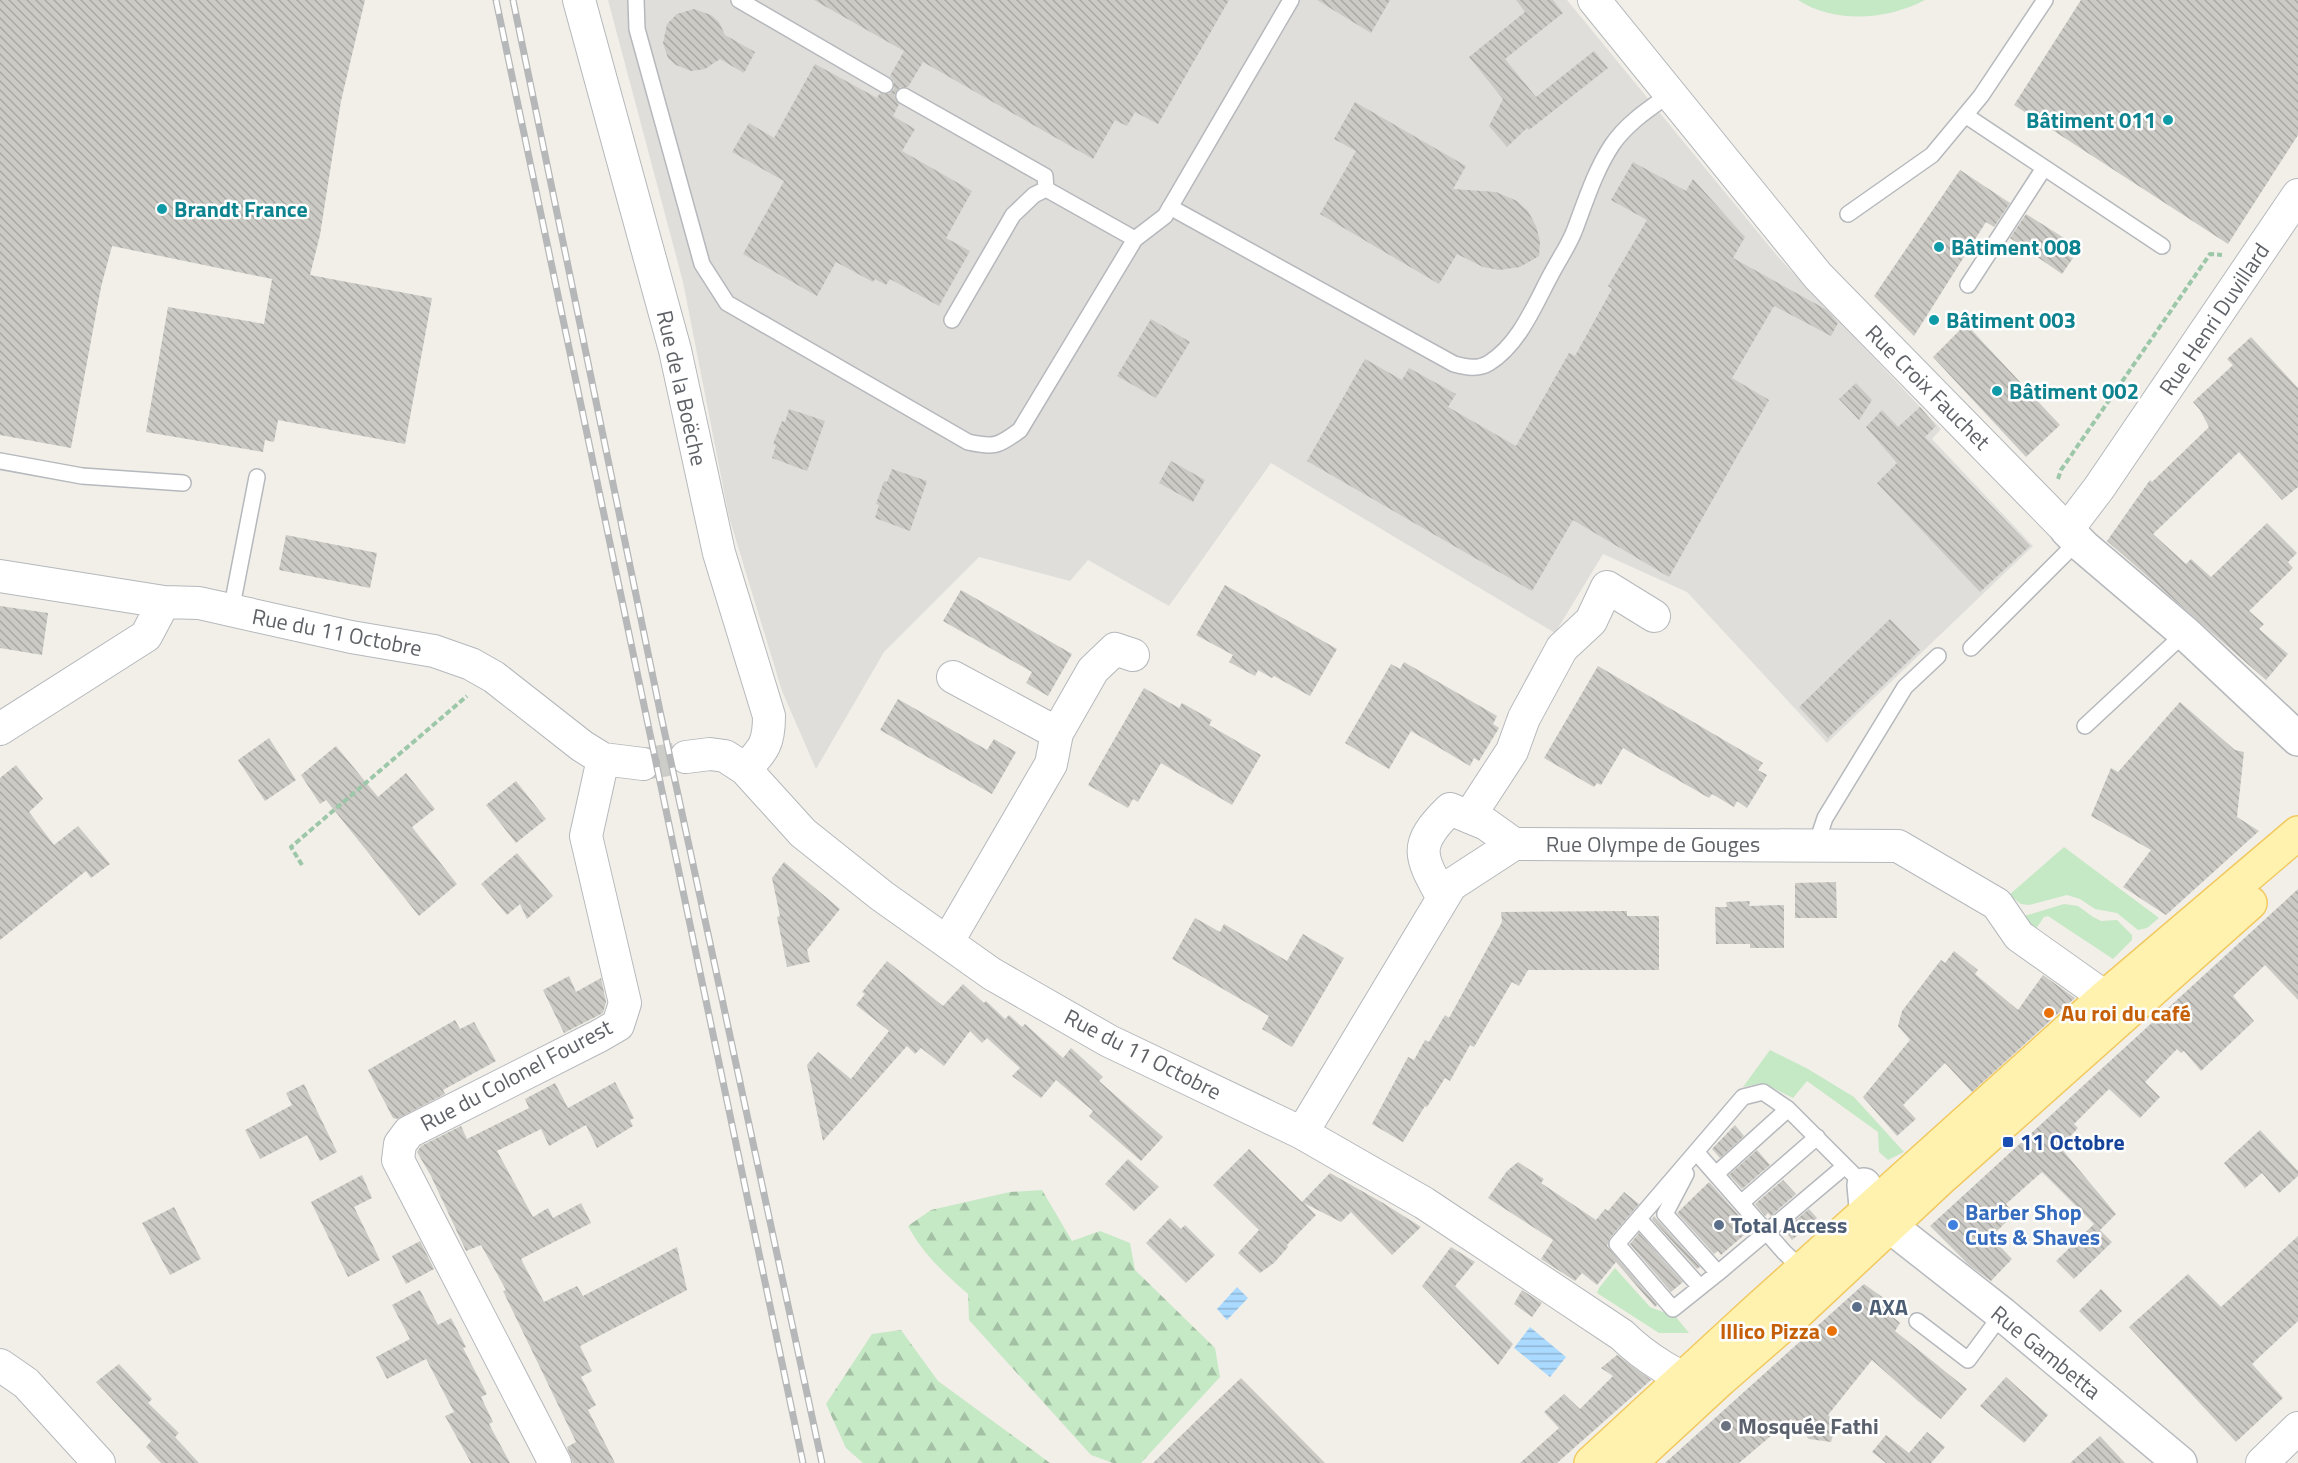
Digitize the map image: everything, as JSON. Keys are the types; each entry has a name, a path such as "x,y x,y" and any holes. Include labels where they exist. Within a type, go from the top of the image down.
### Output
{"main road":[{"name":"Rue Croix Fauchet","path":"2072,535 2185,633 2298,739"},
{"path":"1591,1463 1756,1311 1819,1274 1888,1203 2105,997 2298,833"},
{"path":"1888,1203 2298,859"},
{"path":"1888,1203 1894,1202 2078,1036 2105,997"},
{"name":"Rue Gambetta","path":"1888,1203 2002,1314 2180,1463"},
{"path":"1630,1463 1680,1380 1799,1311 1819,1274"}],"street":[{"name":"Rue de la Boëche","path":"579,0 675,350 719,554 770,716 764,750 746,769"},
{"name":"Rue Croix Fauchet","path":"1594,0 1818,276 2072,535"},
{"name":"Rue Henri Duvillard","path":"2072,535 2099,488 2298,195"},
{"name":"Rue du 11 Octobre","path":"0,576 164,602 199,603 351,637 434,651 471,664 494,677 582,746 603,759 643,764"},
{"path":"1469,817 1512,751 1524,718 1562,648 1591,621 1607,587 1654,616"},
{"path":"0,729 146,636 164,602"},
{"path":"948,941 1051,765 1057,733 1093,670 1115,649 1133,655"},
{"path":"953,677 1057,733"},
{"name":"Rue du 11 Octobre","path":"686,757 710,754 725,756 746,769 803,833 882,896 992,974 1109,1041 1302,1133 1424,1203 1622,1335 1680,1380"},
{"name":"Rue du Colonel Fourest","path":"555,1463 398,1160 400,1144 409,1132 618,1025 625,1004 586,836 603,759"},
{"path":"1443,898 1429,873 1422,852 1431,828 1450,809 1486,824 1514,844"},
{"name":"Rue Olympe de Gouges","path":"1302,1133 1451,885 1514,844 1898,846 1997,904 2019,936 2105,997"},
{"path":"0,1365 26,1383 99,1463"},
{"path":"1614,1463 1680,1380"},
{"path":"2262,1463 2298,1428"}],"lane":[{"path":"636,0 637,29 702,264 728,303 968,442 985,446 1003,443 1020,430 1134,239 1165,216 1291,0"},
{"path":"739,0 885,85"},
{"path":"1848,214 1932,155 1981,96 2045,0"},
{"path":"1170,207 1454,364 1474,368 1488,364 1502,352 1510,344 1528,316 1575,231 1588,190 1612,146 1630,124 1670,93"},
{"path":"903,96 1045,176 1046,189"},
{"path":"1965,116 2162,246"},
{"path":"1968,285 2044,168"},
{"path":"1046,189 1134,239"},
{"path":"952,320 1013,215 1034,195 1046,189"},
{"path":"0,461 82,476 183,483"},
{"path":"231,610 257,477"},
{"path":"1971,648 2072,535"},
{"path":"2085,726 2185,633"},
{"path":"1816,845 1825,818 1905,687 1938,656"},
{"path":"1763,1092 1788,1109 1888,1203 1767,1232 1673,1309 1617,1244 1743,1097 1763,1092"},
{"path":"1716,1174 1788,1109"},
{"path":"1741,1203 1817,1137"},
{"path":"1696,1153 1767,1232 1819,1274"},
{"path":"1696,1153 1665,1214 1718,1274"},
{"path":"1639,1219 1700,1287"},
{"path":"1917,1321 1968,1360 2002,1314"}],"path":[{"path":"2057,481 2061,470 2210,254 2234,255"},
{"path":"302,865 291,847 469,694"}],"shaded area":[{"path":"608,0 1567,0 1779,258 1941,429 1932,439 2033,546 1827,743 1687,592 1603,554 1555,633 1271,463 1169,606 1088,560 1070,581 979,557 884,652 816,769 782,691 729,517 683,282"}],"green space":[{"path":"1798,0 1925,0 1894,12 1844,16 1813,8"},
{"path":"2064,847 2159,918 2147,928 2138,930 2117,913 2095,909 2080,899 2067,895 2029,905 2021,904 2009,895"},
{"path":"2064,904 2078,906 2101,921 2117,920 2132,935 2132,940 2113,959 2048,916 2044,917 2033,933 2021,917"},
{"path":"1770,1050 1808,1069 1854,1097 1904,1152 1888,1160 1879,1152 1878,1132 1807,1081 1793,1098 1763,1083 1743,1087"},
{"path":"1042,1190 1072,1241 1100,1231 1130,1243 1135,1270 1215,1348 1220,1377 1141,1463 1113,1463 1091,1455 969,1320 968,1294 927,1254 908,1226 931,1210 1010,1192"},
{"path":"1615,1268 1650,1307 1676,1317 1689,1333 1659,1333 1597,1293"},
{"path":"901,1330 938,1381 1050,1463 863,1463 846,1448 826,1404 872,1334"}],"water":[{"path":"1237,1287 1248,1298 1227,1320 1217,1309"},
{"path":"1530,1327 1566,1357 1550,1377 1514,1348"}],"building":[{"name":"Brandt France","path":"0,0 365,0 341,101 320,235 310,275 432,298 405,444 278,420 274,442 265,440 263,452 146,432 168,307 264,324 272,279 112,246 101,287 71,448 0,435"},
{"path":"814,0 1229,0 1158,124 1135,112 1127,126 1115,120 1093,159 923,62 908,87 900,87 894,95 899,104 893,116 915,129 902,151 972,191 946,238 970,251 939,306 890,279 886,285 875,279 873,282 836,262 817,296 743,254 784,181 732,152 749,123 774,138 815,64 877,98 880,93 889,94 894,89 894,81 890,76 904,51"},
{"path":"1317,0 1390,0 1371,33"},
{"path":"1516,0 1553,0 1563,13 1505,59 1536,97 1594,51 1608,68 1529,130 1527,128 1507,147 1489,126 1503,99 1469,57 1525,12"},
{"name":"Bâtiment 011","path":"2081,0 2298,0 2298,135 2228,244 2014,105"},
{"path":"694,9 711,15 719,22 725,35 755,52 744,73 720,59 705,69 691,71 676,65 668,58 663,43 667,24 677,14"},
{"path":"1355,102 1466,166 1453,189 1496,192 1517,201 1528,211 1536,226 1540,241 1539,256 1520,267 1499,270 1483,267 1457,254 1439,284 1320,214 1356,151 1334,139"},
{"path":"1633,162 1686,191 1693,179 1745,237 1733,258 1827,310 1838,323 1831,336 1774,306 1732,378 1769,400 1669,577 1573,520 1532,591 1307,461 1365,359 1402,380 1409,368 1456,394 1448,407 1516,446 1569,353 1575,356 1612,289 1608,286 1647,220 1611,200"},
{"name":"Bâtiment 008","path":"1960,170 2010,203 1994,227 1986,222 1914,336 1874,296"},
{"path":"2026,214 2080,248 2062,274 2010,238"},
{"path":"1151,319 1190,342 1156,398 1117,376"},
{"name":"Bâtiment 002","path":"1966,324 2060,425 2026,457 1933,357"},
{"path":"2251,337 2298,388 2298,487 2282,500 2239,452 2153,534 2186,564 2191,559 2211,577 2267,523 2297,553 2288,562 2293,568 2249,611 2264,624 2259,629 2288,654 2266,680 2107,541 2150,480 2152,482 2209,427 2193,402 2233,365 2227,359"},
{"path":"1856,383 1872,400 1859,420 1839,399"},
{"path":"1920,407 1936,426 1925,437 2030,546 1980,592 1877,483 1897,463 1866,427 1882,410 1898,427"},
{"path":"789,409 825,421 807,471 772,458 776,445 773,444"},
{"path":"1171,461 1205,480 1193,502 1159,483"},
{"path":"892,469 927,481 910,531 875,518 879,505 876,504 884,481 887,482"},
{"path":"286,535 377,553 370,588 279,570"},
{"path":"1225,585 1337,649 1310,696 1258,670 1255,676 1229,662 1233,655 1196,635"},
{"path":"961,590 1072,654 1048,696 1026,683 1032,672 943,621"},
{"path":"0,606 48,613 42,655 0,648"},
{"path":"1890,619 1920,650 1828,738 1799,707"},
{"path":"1404,662 1497,716 1493,724 1499,728 1479,761 1474,758 1470,766 1411,731 1389,769 1345,743 1391,664 1400,669"},
{"path":"1598,666 1763,763 1758,770 1767,775 1747,808 1737,801 1734,807 1712,794 1709,798 1623,748 1601,785 1597,783 1594,787 1544,758"},
{"path":"1144,688 1179,708 1182,703 1212,720 1209,725 1261,755 1232,805 1161,763 1138,802 1133,799 1128,808 1088,785"},
{"path":"898,699 987,750 994,739 1016,752 992,794 880,730"},
{"path":"2180,702 2235,750 2244,752 2237,817 2259,831 2166,915 2123,887 2151,850 2091,816 2111,768 2118,772"},
{"path":"269,738 296,780 265,801 238,760"},
{"path":"336,746 378,797 406,773 435,809 412,827 457,884 419,916 326,800 320,804 301,775"},
{"path":"16,765 43,799 29,812 54,845 78,826 110,864 91,878 86,871 0,940 0,778"},
{"path":"516,781 546,819 516,843 486,805"},
{"path":"517,853 553,896 527,919 520,904 507,915 481,884"},
{"path":"784,862 840,909 807,950 810,962 787,967 772,878"},
{"path":"1836,882 1837,918 1795,918 1795,883"},
{"path":"2298,889 2298,1000 2265,965 2233,996 2254,1021 2201,1071 2184,1051 2181,1053 2177,1049 2145,1082 2160,1097 2140,1118 2109,1089 2074,1124 2078,1128 2060,1147 2116,1214 2100,1230 2112,1242 2074,1279 2056,1261 2094,1224 2042,1172 2006,1204 2014,1214 1991,1237 2012,1259 1991,1281 1969,1265 1930,1226"},
{"path":"1750,901 1749,906 1784,905 1784,948 1750,948 1750,944 1716,944 1715,907 1727,907 1726,902"},
{"path":"1627,911 1627,916 1659,916 1659,970 1528,970 1519,986 1512,982 1474,1047 1470,1045 1450,1081 1445,1078 1403,1142 1372,1124 1408,1057 1414,1060 1425,1040 1429,1042 1445,1015 1449,1018 1502,922 1501,912"},
{"path":"1195,918 1220,932 1224,924 1287,961 1303,934 1344,958 1292,1047 1262,1029 1269,1016 1172,959"},
{"path":"1954,951 1978,970 1975,974 2018,1010 2043,975 2075,998 1972,1092 1945,1063 1903,1105 1916,1119 1897,1136 1863,1097 1910,1040 1898,1026 1902,1011 1941,960 1945,963"},
{"path":"887,961 943,1006 963,984 1005,1019 1009,1015 1022,1027 1025,1024 1063,1058 1071,1048 1103,1077 1099,1081 1163,1137 1141,1161 1089,1116 1093,1111 1056,1080 1041,1098 1012,1076 1020,1068 987,1038 982,1043 970,1031 944,1066 921,1048 915,1054 907,1046 823,1141 807,1065 818,1052 851,1079 889,1031 856,1005 865,994 862,992"},
{"path":"569,976 576,992 601,978 606,1002 603,1013 564,1033 543,990"},
{"path":"455,1020 460,1029 474,1022 496,1061 443,1090 445,1094 397,1119 393,1118 368,1070"},
{"path":"615,1082 634,1118 630,1120 633,1126 597,1148 586,1125 549,1146 541,1129 497,1151 533,1217 548,1208 553,1218 581,1203 591,1223 521,1259 544,1302 577,1286 583,1296 677,1247 687,1290 580,1346 592,1371 581,1377 596,1405 588,1410 615,1463 573,1463 567,1447 576,1442 503,1291 506,1290 481,1245 466,1251 431,1176 417,1152 421,1146 461,1126 467,1139 529,1108 525,1099 555,1083 568,1108"},
{"path":"304,1084 337,1152 320,1161 307,1135 260,1159 245,1130 292,1105 286,1093"},
{"path":"1735,1125 1744,1136 1720,1158 1712,1149"},
{"path":"2260,1130 2298,1171 2298,1176 2279,1193 2262,1173 2245,1188 2224,1163"},
{"path":"1249,1149 1302,1202 1330,1173 1421,1227 1392,1255 1351,1212 1341,1222 1304,1203 1316,1215 1287,1245 1288,1247 1274,1263 1260,1273 1238,1253 1259,1230 1213,1185"},
{"path":"1757,1150 1770,1165 1742,1189 1729,1175"},
{"path":"1128,1159 1159,1187 1134,1211 1105,1184"},
{"path":"1518,1162 1544,1179 1541,1183 1596,1220 1605,1209 1608,1211 1624,1192 1639,1204 1610,1238 1607,1246 1657,1305 1655,1307 1616,1262 1597,1285 1582,1273 1575,1281 1541,1259 1553,1240 1488,1198 1507,1171"},
{"path":"362,1175 372,1198 354,1207 380,1260 348,1277 311,1202"},
{"path":"1783,1180 1796,1194 1771,1216 1768,1213 1765,1216 1755,1204"},
{"path":"1709,1182 1751,1229 1721,1255 1718,1251 1714,1254 1677,1213"},
{"path":"174,1207 201,1259 170,1275 142,1223"},
{"path":"1809,1209 1817,1218 1792,1240 1784,1230"},
{"path":"1654,1216 1700,1267 1697,1269 1652,1219"},
{"path":"1170,1218 1181,1229 1185,1225 1215,1255 1186,1283 1146,1243"},
{"path":"1639,1233 1683,1282 1671,1292 1630,1244"},
{"path":"2298,1236 2298,1321 2252,1364 2283,1398 2236,1442 2129,1327 2188,1274 2221,1307"},
{"path":"420,1241 434,1269 406,1284 392,1256"},
{"path":"1451,1247 1475,1262 1455,1286 1513,1344 1498,1365 1422,1286"},
{"path":"1864,1284 1892,1304 1886,1311 1900,1323 1895,1331 1967,1389 1941,1419 1872,1360 1828,1415 1836,1424 1831,1442 1809,1439 1791,1419 1739,1463 1665,1463"},
{"path":"2101,1289 2122,1311 2100,1332 2079,1311"},
{"path":"420,1290 438,1325 451,1318 466,1347 463,1348 487,1394 481,1397 493,1422 489,1424 510,1463 471,1463 445,1416 454,1412 426,1359 387,1379 376,1357 410,1339 392,1305"},
{"path":"1522,1290 1542,1303 1532,1317 1514,1304"},
{"path":"1617,1355 1651,1380 1557,1463 1520,1463 1559,1428 1544,1412 1564,1394 1580,1409 1613,1376 1601,1368"},
{"path":"119,1364 152,1399 148,1403 179,1433 175,1437 199,1463 161,1463 146,1447 151,1441 96,1382"},
{"path":"2006,1377 2048,1415 2024,1443 1980,1406"},
{"path":"1241,1378 1325,1463 1153,1463 1198,1419"},
{"path":"1927,1432 1945,1447 1931,1463 1886,1463 1872,1452 1886,1435 1909,1453"},
{"path":"2100,1436 2125,1463 2070,1463"}],"tunnel":[{"path":"643,764 686,757"}],"railway":[{"path":"496,0 803,1463"},
{"path":"513,0 660,711 822,1463"}],"place":[{"name":"Bâtiment 011","path":"2168,120"},
{"name":"Brandt France","path":"162,209"},
{"name":"Bâtiment 008","path":"1939,247"},
{"name":"Bâtiment 003","path":"1934,320"},
{"name":"Bâtiment 002","path":"1997,391"},
{"name":"Au roi du café","path":"2049,1013"},
{"name":"11 Octobre","path":"2008,1142"},
{"name":"Total Access","path":"1719,1225"},
{"name":"Barber Shop Cuts & Shaves","path":"1953,1225"},
{"name":"AXA","path":"1857,1307"},
{"name":"Illico Pizza","path":"1832,1331"},
{"name":"Mosquée Fathi","path":"1726,1426"}]}
